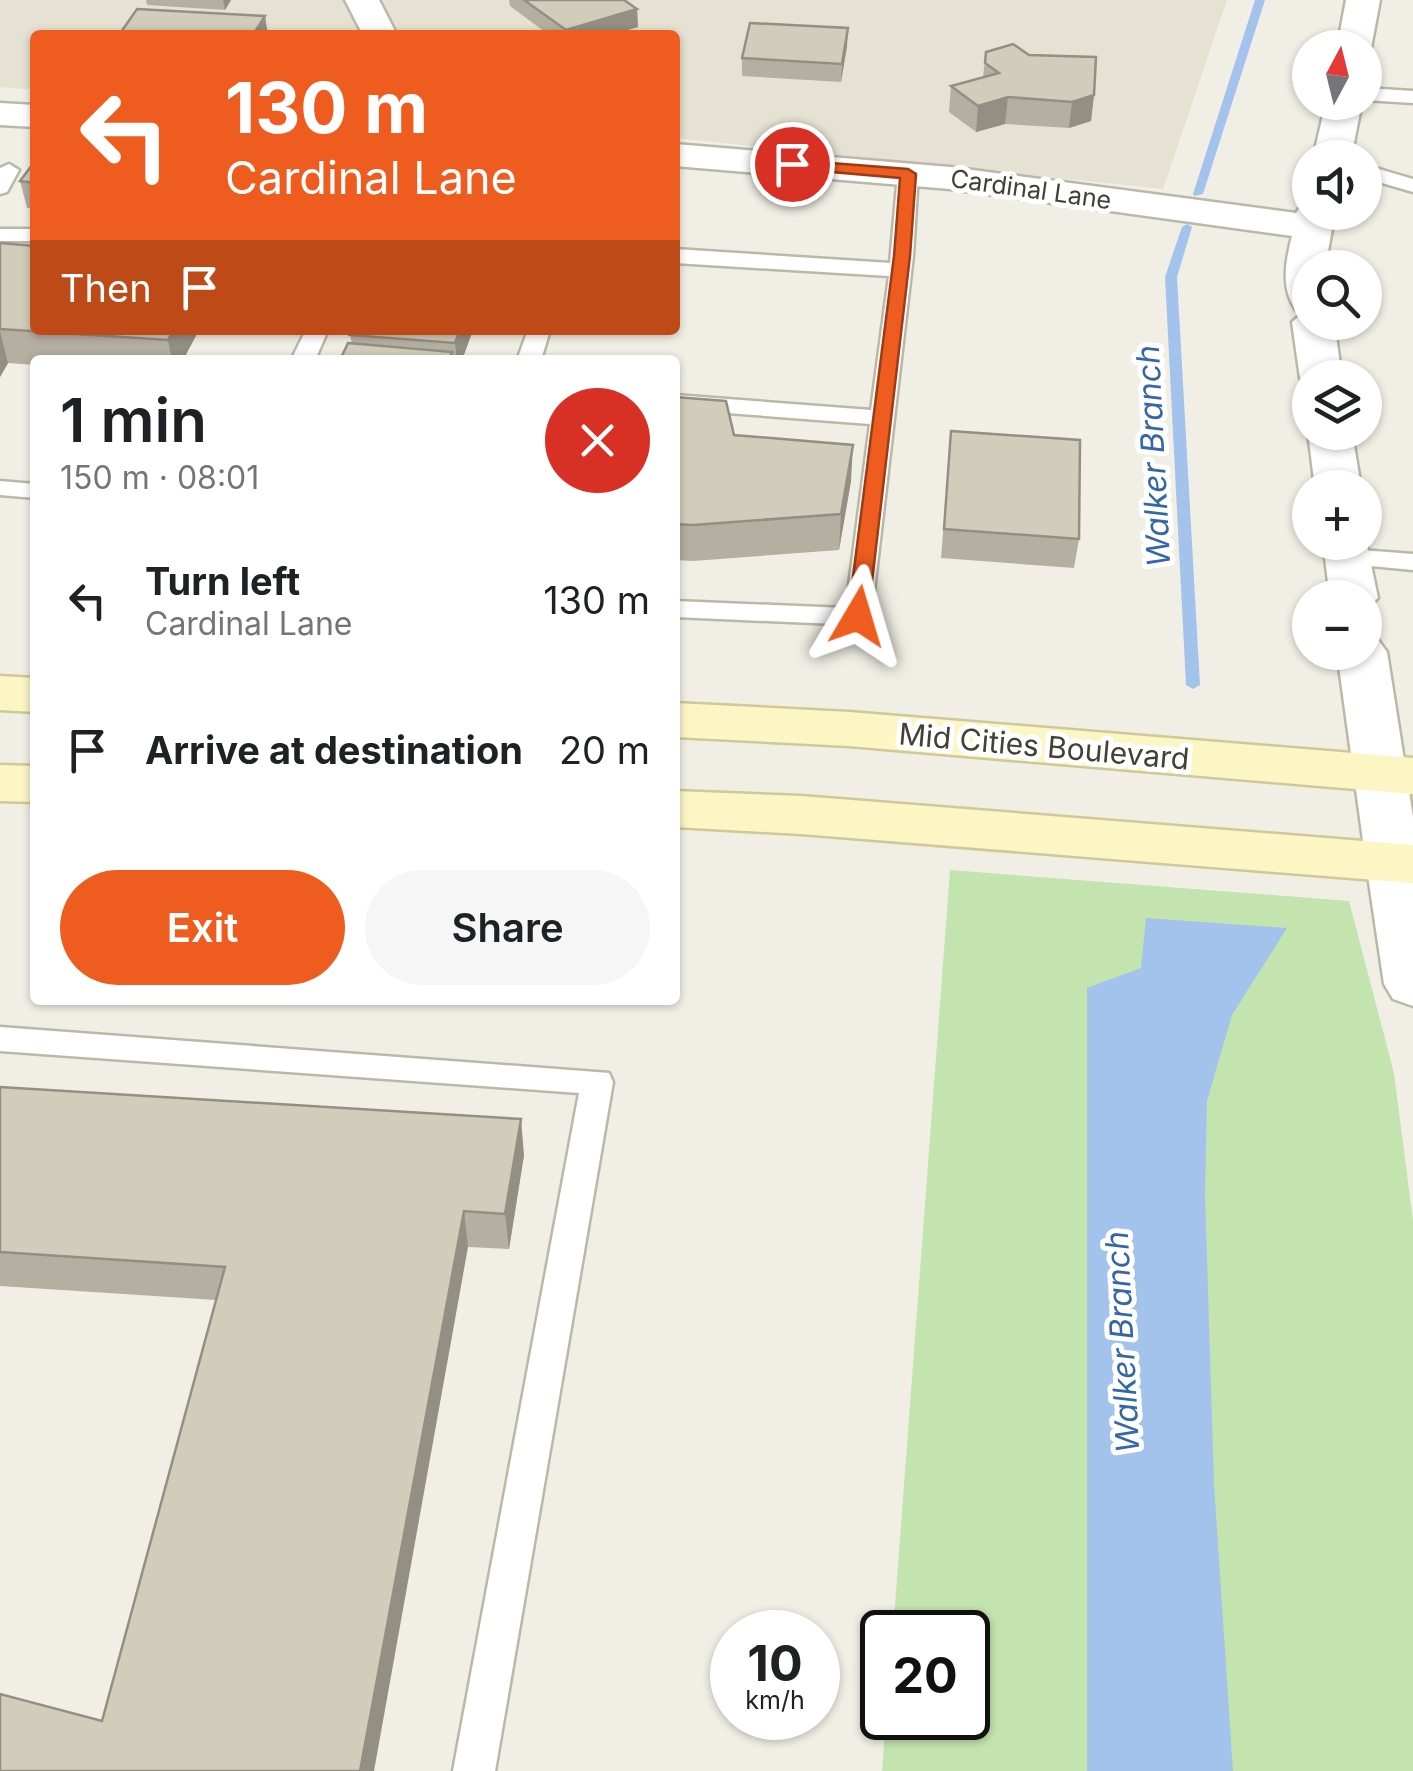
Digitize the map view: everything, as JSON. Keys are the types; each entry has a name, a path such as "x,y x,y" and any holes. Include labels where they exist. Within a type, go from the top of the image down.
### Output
{"main road":[{"path":"0,693 30,695"},
{"name":"Mid Cities Boulevard","path":"680,720 848,729 1396,775"},
{"path":"0,783 30,784"},
{"path":"680,809 801,815 1403,863"}],"street":[{"path":"362,0 377,30"},
{"path":"1357,30 1363,0"},
{"path":"0,114 30,116"},
{"name":"Cardinal Lane","path":"680,155 908,174 1292,218"},
{"path":"1367,670 1396,775 1413,984"}],"lane":[{"path":"1382,95 1413,97"},
{"path":"680,609 858,616 908,174"},
{"path":"1382,176 1413,186"},
{"path":"0,218 17,234"},
{"path":"680,256 900,270"},
{"path":"680,402 882,418"},
{"path":"0,488 30,491"},
{"path":"1349,566 1413,562"},
{"path":"0,1039 597,1082 474,1771"}],"shaded area":[{"path":"0,0 1227,0 1163,189 680,139 680,30 30,30 30,90 0,87"}],"green space":[{"path":"950,870 1349,901 1394,1073 1413,1221 1413,1771 882,1771 884,1740 990,1740 990,1610 895,1610"}],"water":[{"path":"1146,918 1287,928 1232,1015 1207,1101 1205,1193 1214,1484 1233,1771 1087,1771 1087,988 1141,968"}],"building":[{"path":"524,0 624,0 637,9 566,30"},
{"path":"137,9 265,16 256,30 122,30"},
{"path":"750,23 848,28 842,64 742,58"},
{"path":"1013,44 1029,55 1096,57 1094,95 1072,102 1008,97 978,106 951,86 999,73 985,63 986,52"},
{"path":"30,168 30,182 20,181"},
{"path":"0,243 30,246 30,331 0,329"},
{"path":"92,335 171,335 168,340"},
{"path":"350,335 458,335 455,343"},
{"path":"348,343 452,352 451,355 342,355"},
{"path":"680,397 726,401 734,435 853,445 841,514 680,524"},
{"path":"951,431 1080,440 1079,539 944,529"},
{"path":"0,1087 521,1119 505,1214 464,1211 360,1771 0,1771 0,1694 102,1721 225,1267 0,1252"}],"waterway":[{"name":"Walker Branch","path":"1198,194 1260,0"},
{"name":"Walker Branch","path":"1187,227 1171,277 1193,685"}],"route":[{"path":"792,164 908,174 902,256 858,616"}]}
